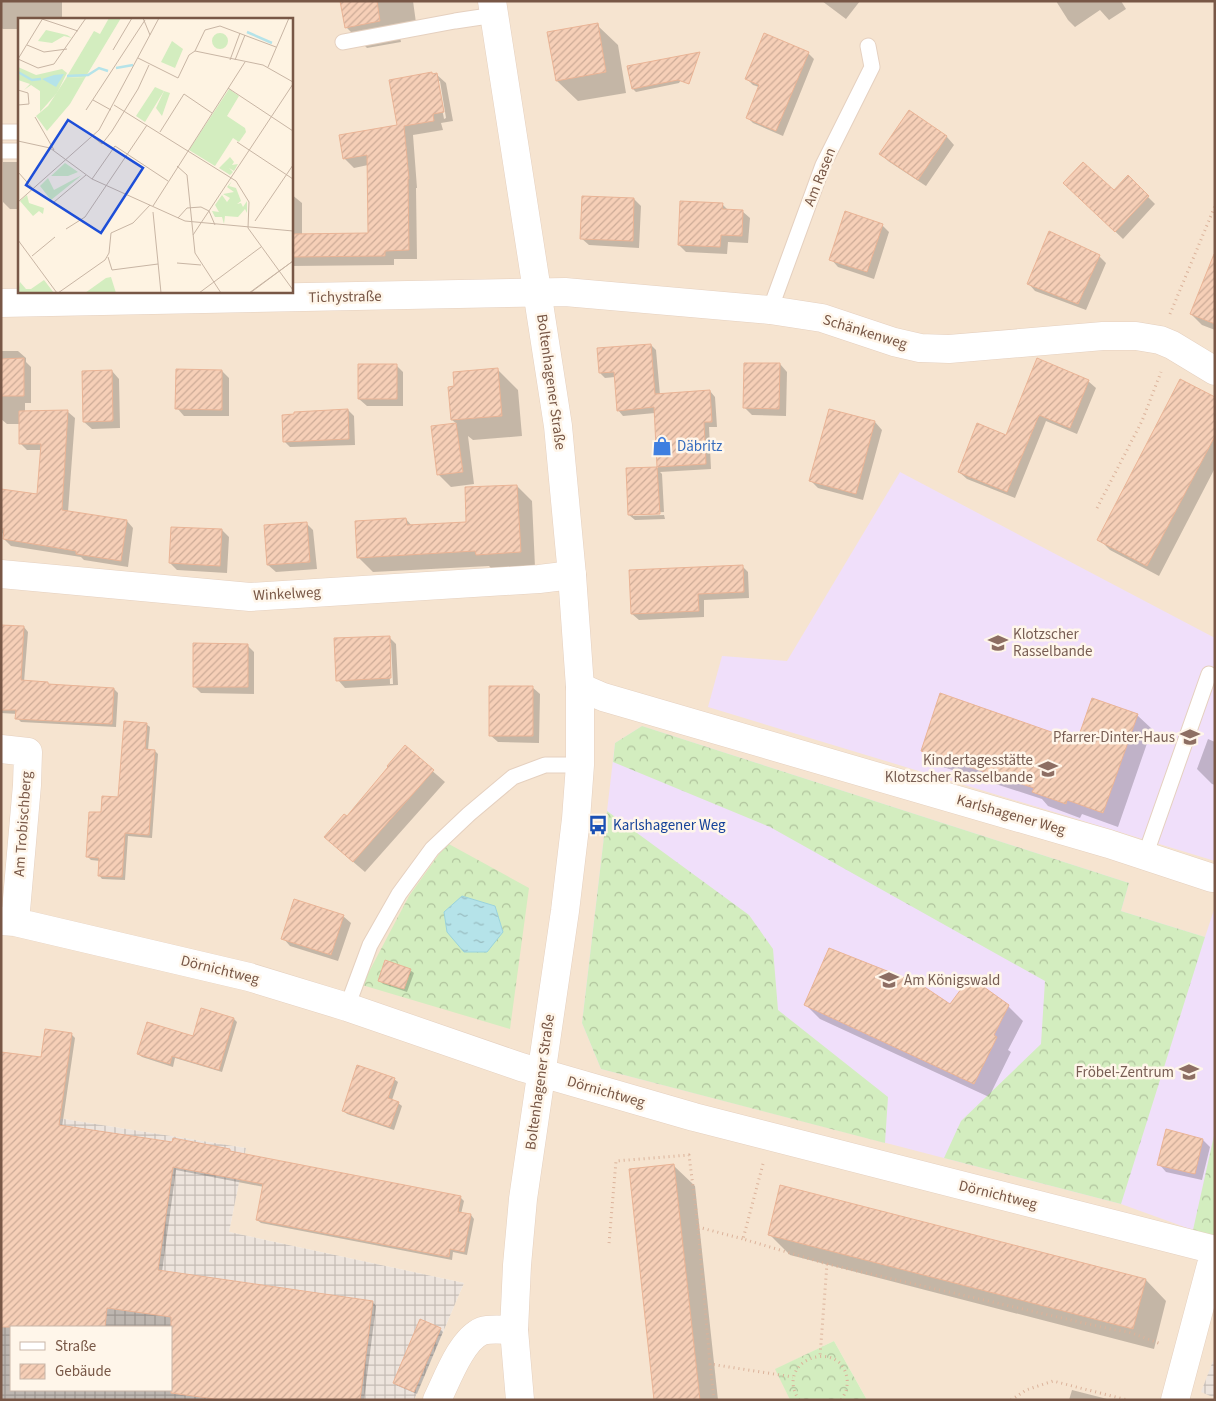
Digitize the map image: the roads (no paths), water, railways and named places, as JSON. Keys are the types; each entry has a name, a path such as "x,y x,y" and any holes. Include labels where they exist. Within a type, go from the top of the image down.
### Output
{"street":[{"name":"Boltenhagener Straße","path":"494,8 558,426 580,687 580,765 576,819 565,911 523,1199 517,1265 514,1330 520,1400"},
{"name":"Tichystraße","path":"1,303 538,292"},
{"name":"Schänkenweg","path":"538,292 564,292 770,310 822,318 894,342 920,348 949,349 1103,336 1136,336 1166,343 1215,371"},
{"name":"Winkelweg","path":"1,574 250,597 538,579 572,575"},
{"name":"Karlshagener Weg","path":"580,687 602,697 1109,844 1212,878"},
{"name":"Am Trobischberg","path":"1,749 28,752 27,785 8,922"},
{"name":"Dörnichtweg","path":"8,922 249,977 347,1007 541,1073 694,1117 1215,1250"},
{"path":"1175,1400 1215,1250"},
{"path":"437,1400 458,1356 469,1341 482,1331 514,1330"}],"lane":[{"path":"343,42 455,21 494,8"},
{"name":"Am Rasen","path":"770,310 823,165 872,67 868,46"},
{"path":"1,132 18,132"},
{"path":"1,150 18,151"},
{"path":"1145,856 1208,674"},
{"path":"347,1007 370,945 399,894 432,849 469,814 513,777 545,765 580,765"}],"water":[{"path":"462,896 495,906 503,932 487,952 464,952 447,932 444,912"}],"place":[{"name":"Däbritz","path":"662,446"},
{"name":"Klotzscher Rasselbande","path":"998,643"},
{"name":"Pfarrer-Dinter-Haus","path":"1190,737"},
{"name":"Kindertagesstätte Klotzscher Rasselbande","path":"1048,769"},
{"name":"Karlshagener Weg","path":"598,825"},
{"name":"Am Königswald","path":"889,980"},
{"name":"Fröbel-Zentrum","path":"1189,1072"}]}
